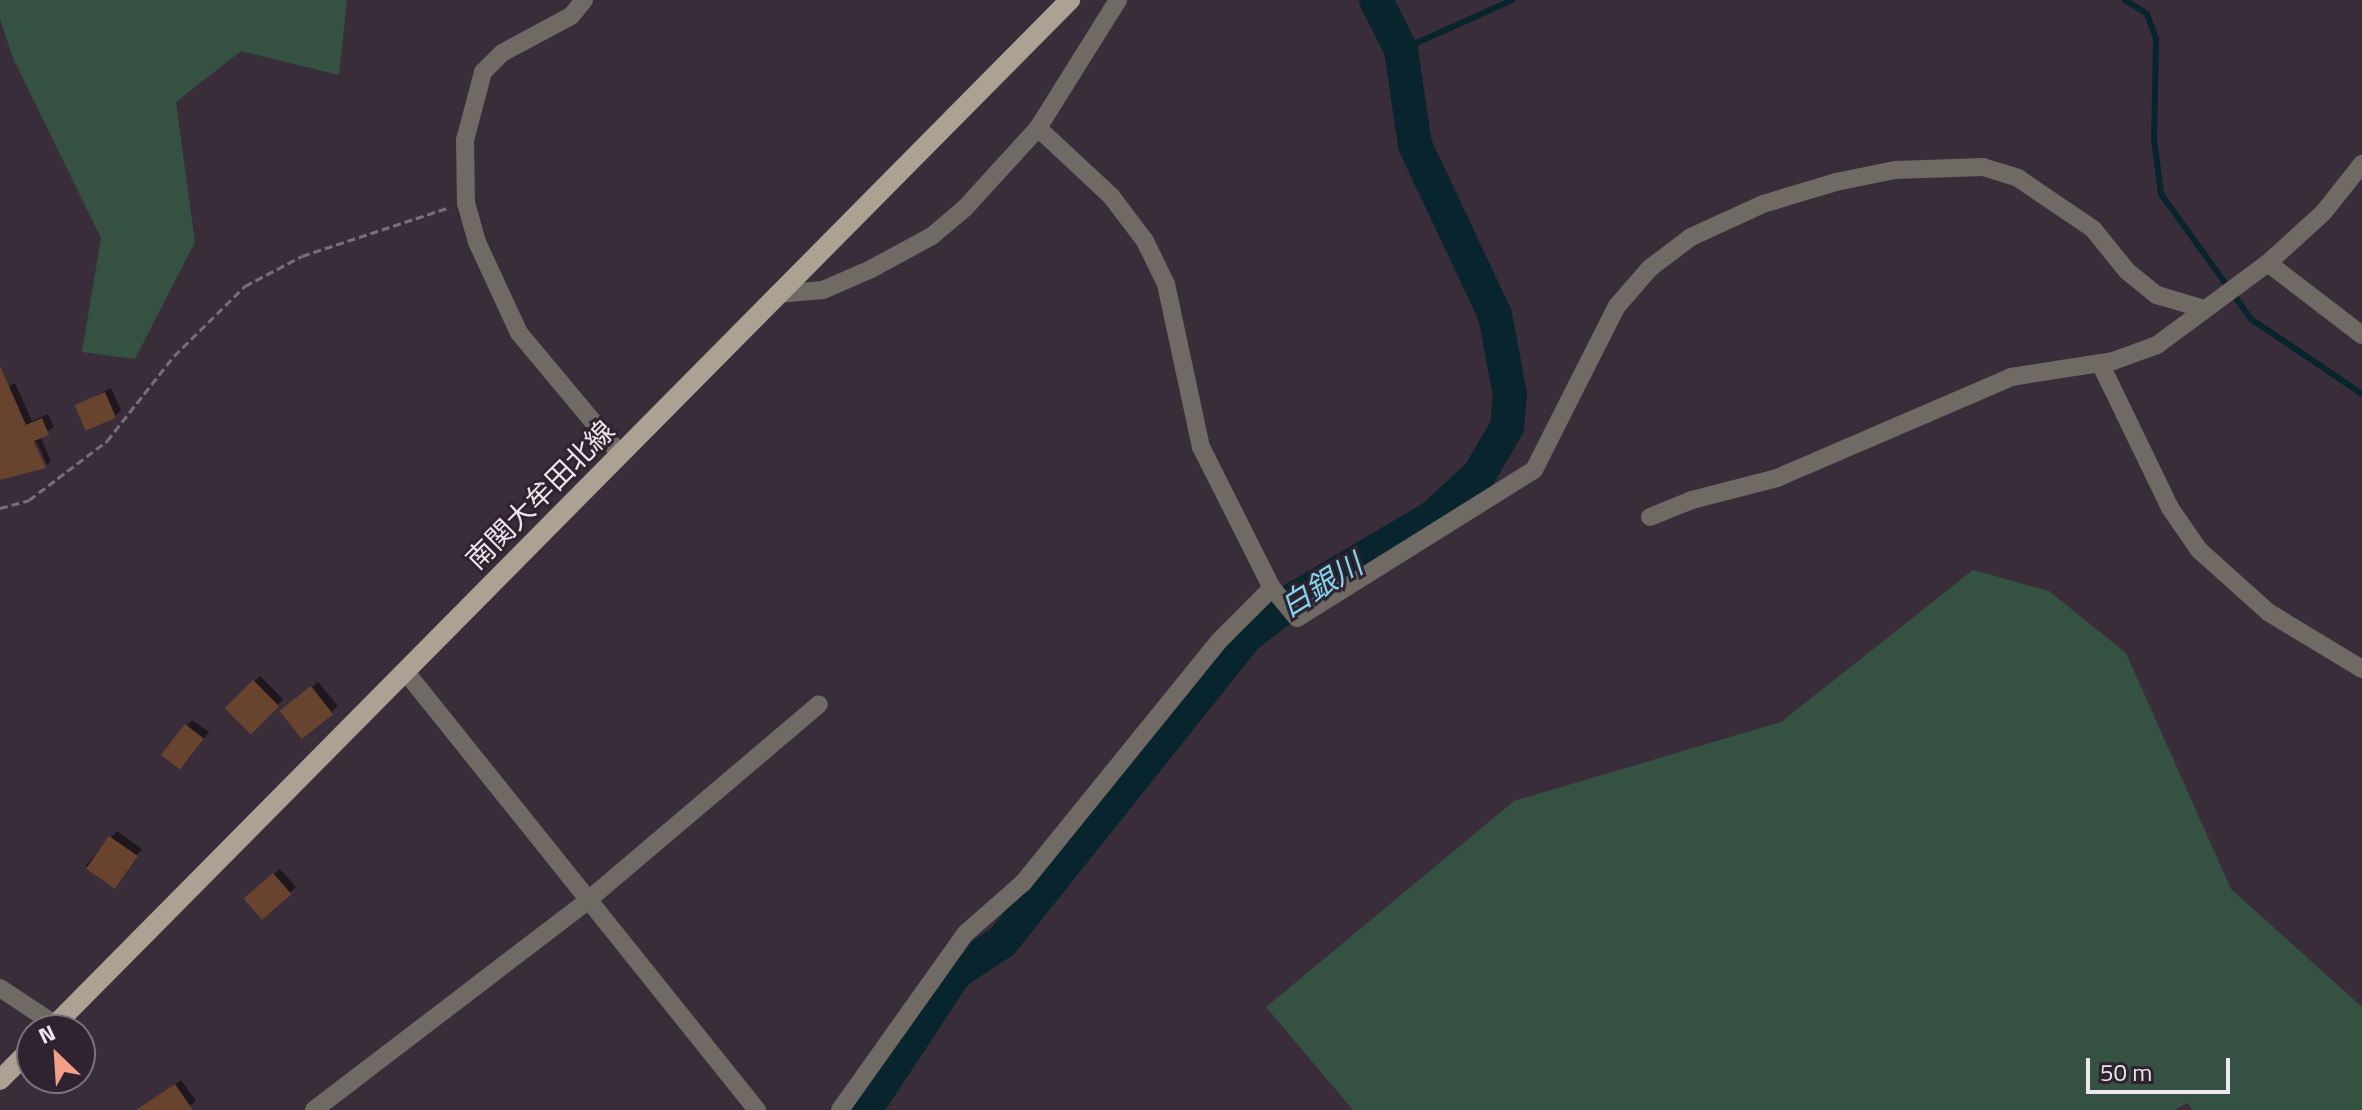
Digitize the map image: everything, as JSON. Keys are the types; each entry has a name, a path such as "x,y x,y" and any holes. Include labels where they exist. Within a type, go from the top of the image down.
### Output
{"main road":[{"name":"南関大牟田北線","path":"66,1014 1070,0"},
{"path":"0,1080 16,1064"}],"street":[{"path":"584,0 571,16 502,53 483,72 465,140 466,203 477,242 519,333 620,454"},
{"path":"777,294 823,290 932,236 965,208 1038,128 1118,0"},
{"path":"1038,128 1111,196 1145,241 1166,284 1201,447 1276,593 1297,618 1534,470 1617,306 1650,268 1691,237 1763,204 1878,172 1983,167 2018,178 2081,220 2127,271 2157,295 2201,308"},
{"path":"1650,517 1692,500 1777,478 2011,377 2100,363 2157,345 2201,308 2268,263 2323,213 2362,164"},
{"path":"2268,263 2362,335"},
{"path":"2100,363 2170,508 2199,550 2268,612 2362,669"},
{"path":"840,1110 966,933 1023,883 1219,641 1276,593"},
{"path":"405,671 757,1110"},
{"path":"314,1110 587,901 819,704"},
{"path":"0,988 35,1014"}],"path":[{"path":"0,508 29,500 107,441 174,356 245,286 302,256 371,229 466,203"}],"green space":[{"path":"0,0 347,0 339,75 241,51 176,102 195,242 135,359 82,352 101,238 13,58 0,19"},
{"path":"1973,570 2049,591 2126,653 2231,889 2362,1007 2362,1110 2192,1110 2188,1103 2174,1110 1353,1110 1266,1007 1514,801 1781,722"}],"building":[{"path":"0,366 26,425 42,418 49,435 34,441 46,468 0,480"},
{"path":"105,392 116,418 86,431 75,405"},
{"path":"253,680 279,706 251,734 225,708"},
{"path":"311,686 333,714 302,739 279,711"},
{"path":"185,724 204,739 180,770 161,755"},
{"path":"109,836 138,856 115,889 86,869"},
{"path":"273,873 291,894 262,920 244,899"},
{"path":"175,1084 193,1110 136,1110"}],"waterway":[{"name":"白銀川","path":"865,1110 956,972 1002,942 1246,636 1296,598 1432,518 1479,475 1507,427 1510,395 1495,315 1415,145 1401,50 1376,0"},
{"path":"1401,50 1512,0"},
{"path":"2125,0 2147,14 2156,39 2154,139 2161,194 2251,319 2362,394"}]}
